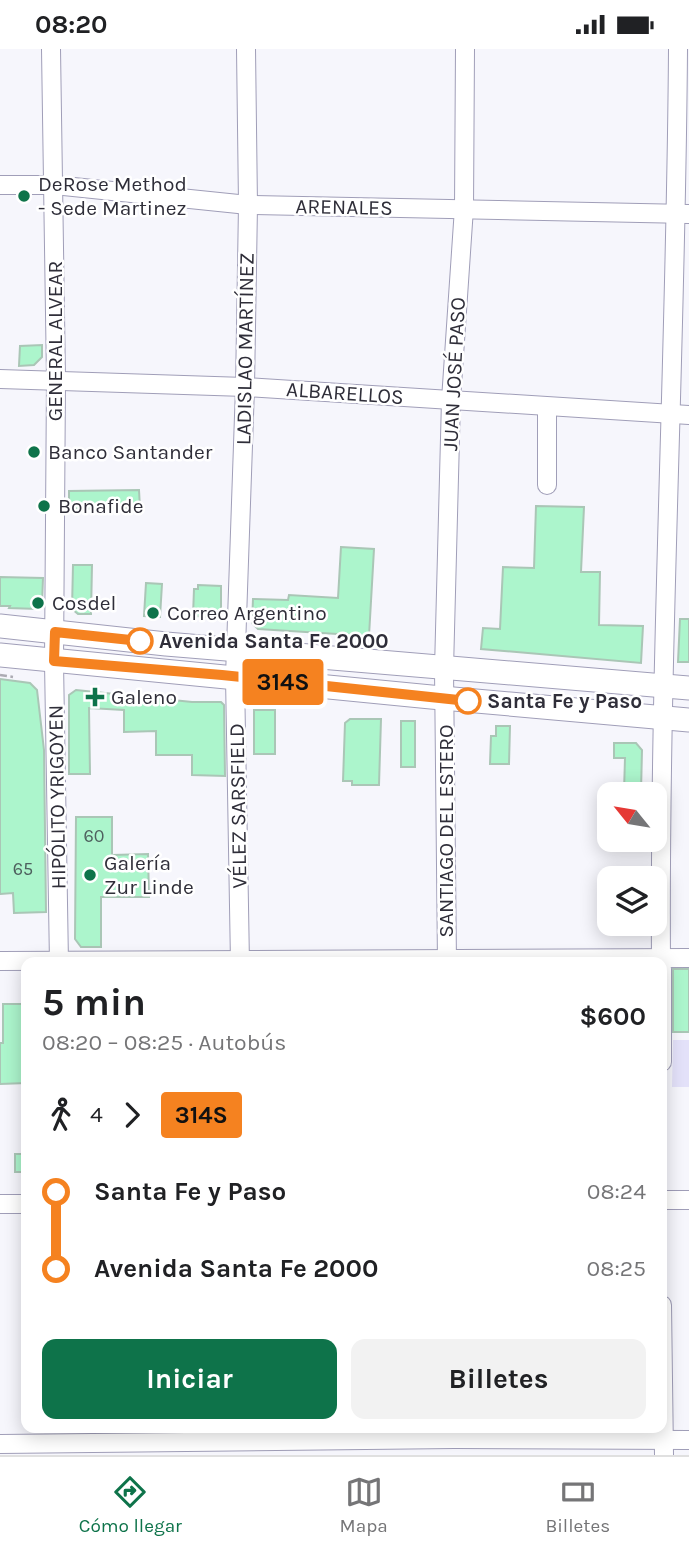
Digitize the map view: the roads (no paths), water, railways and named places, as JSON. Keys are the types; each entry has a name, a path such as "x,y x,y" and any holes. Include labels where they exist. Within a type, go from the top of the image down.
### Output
{"main road":[{"path":"0,626 166,644 689,688"},
{"path":"0,655 689,720"}],"street":[{"name":"GENERAL ALVEAR","path":"51,49 57,379 55,632"},
{"name":"LADISLAO MARTÍNEZ","path":"236,649 245,387 248,205 246,49"},
{"name":"JUAN JOSÉ PASO","path":"445,699 451,400 464,208 465,49"},
{"path":"661,957 663,686 681,415 683,214 678,49"},
{"name":"ARENALES","path":"0,185 54,185 248,205 683,214"},
{"name":"ALBARELLOS","path":"0,379 245,387 681,415"},
{"path":"547,407 547,485"},
{"name":"HIPÓLITO YRIGOYEN","path":"55,632 59,957"},
{"name":"VÉLEZ SARSFIELD","path":"236,649 240,957"},
{"name":"SANTIAGO DEL ESTERO","path":"445,699 447,957"},
{"path":"667,962 689,958"},
{"path":"0,961 21,961"},
{"path":"667,1200 689,1199"},
{"path":"0,1204 21,1204"},
{"path":"0,1444 454,1441 664,1448 689,1440"}],"place":[{"name":"DeRose Method - Sede Martinez","path":"24,196"},
{"name":"Banco Santander","path":"34,452"},
{"name":"Bonafide","path":"44,506"},
{"name":"Cosdel","path":"38,603"},
{"name":"Correo Argentino","path":"153,613"},
{"name":"Avenida Santa Fe 2000","path":"140,641"},
{"name":"Galeno","path":"95,697"},
{"name":"Santa Fe y Paso","path":"468,701"},
{"name":"Galería Zur Linde","path":"90,875"}]}
